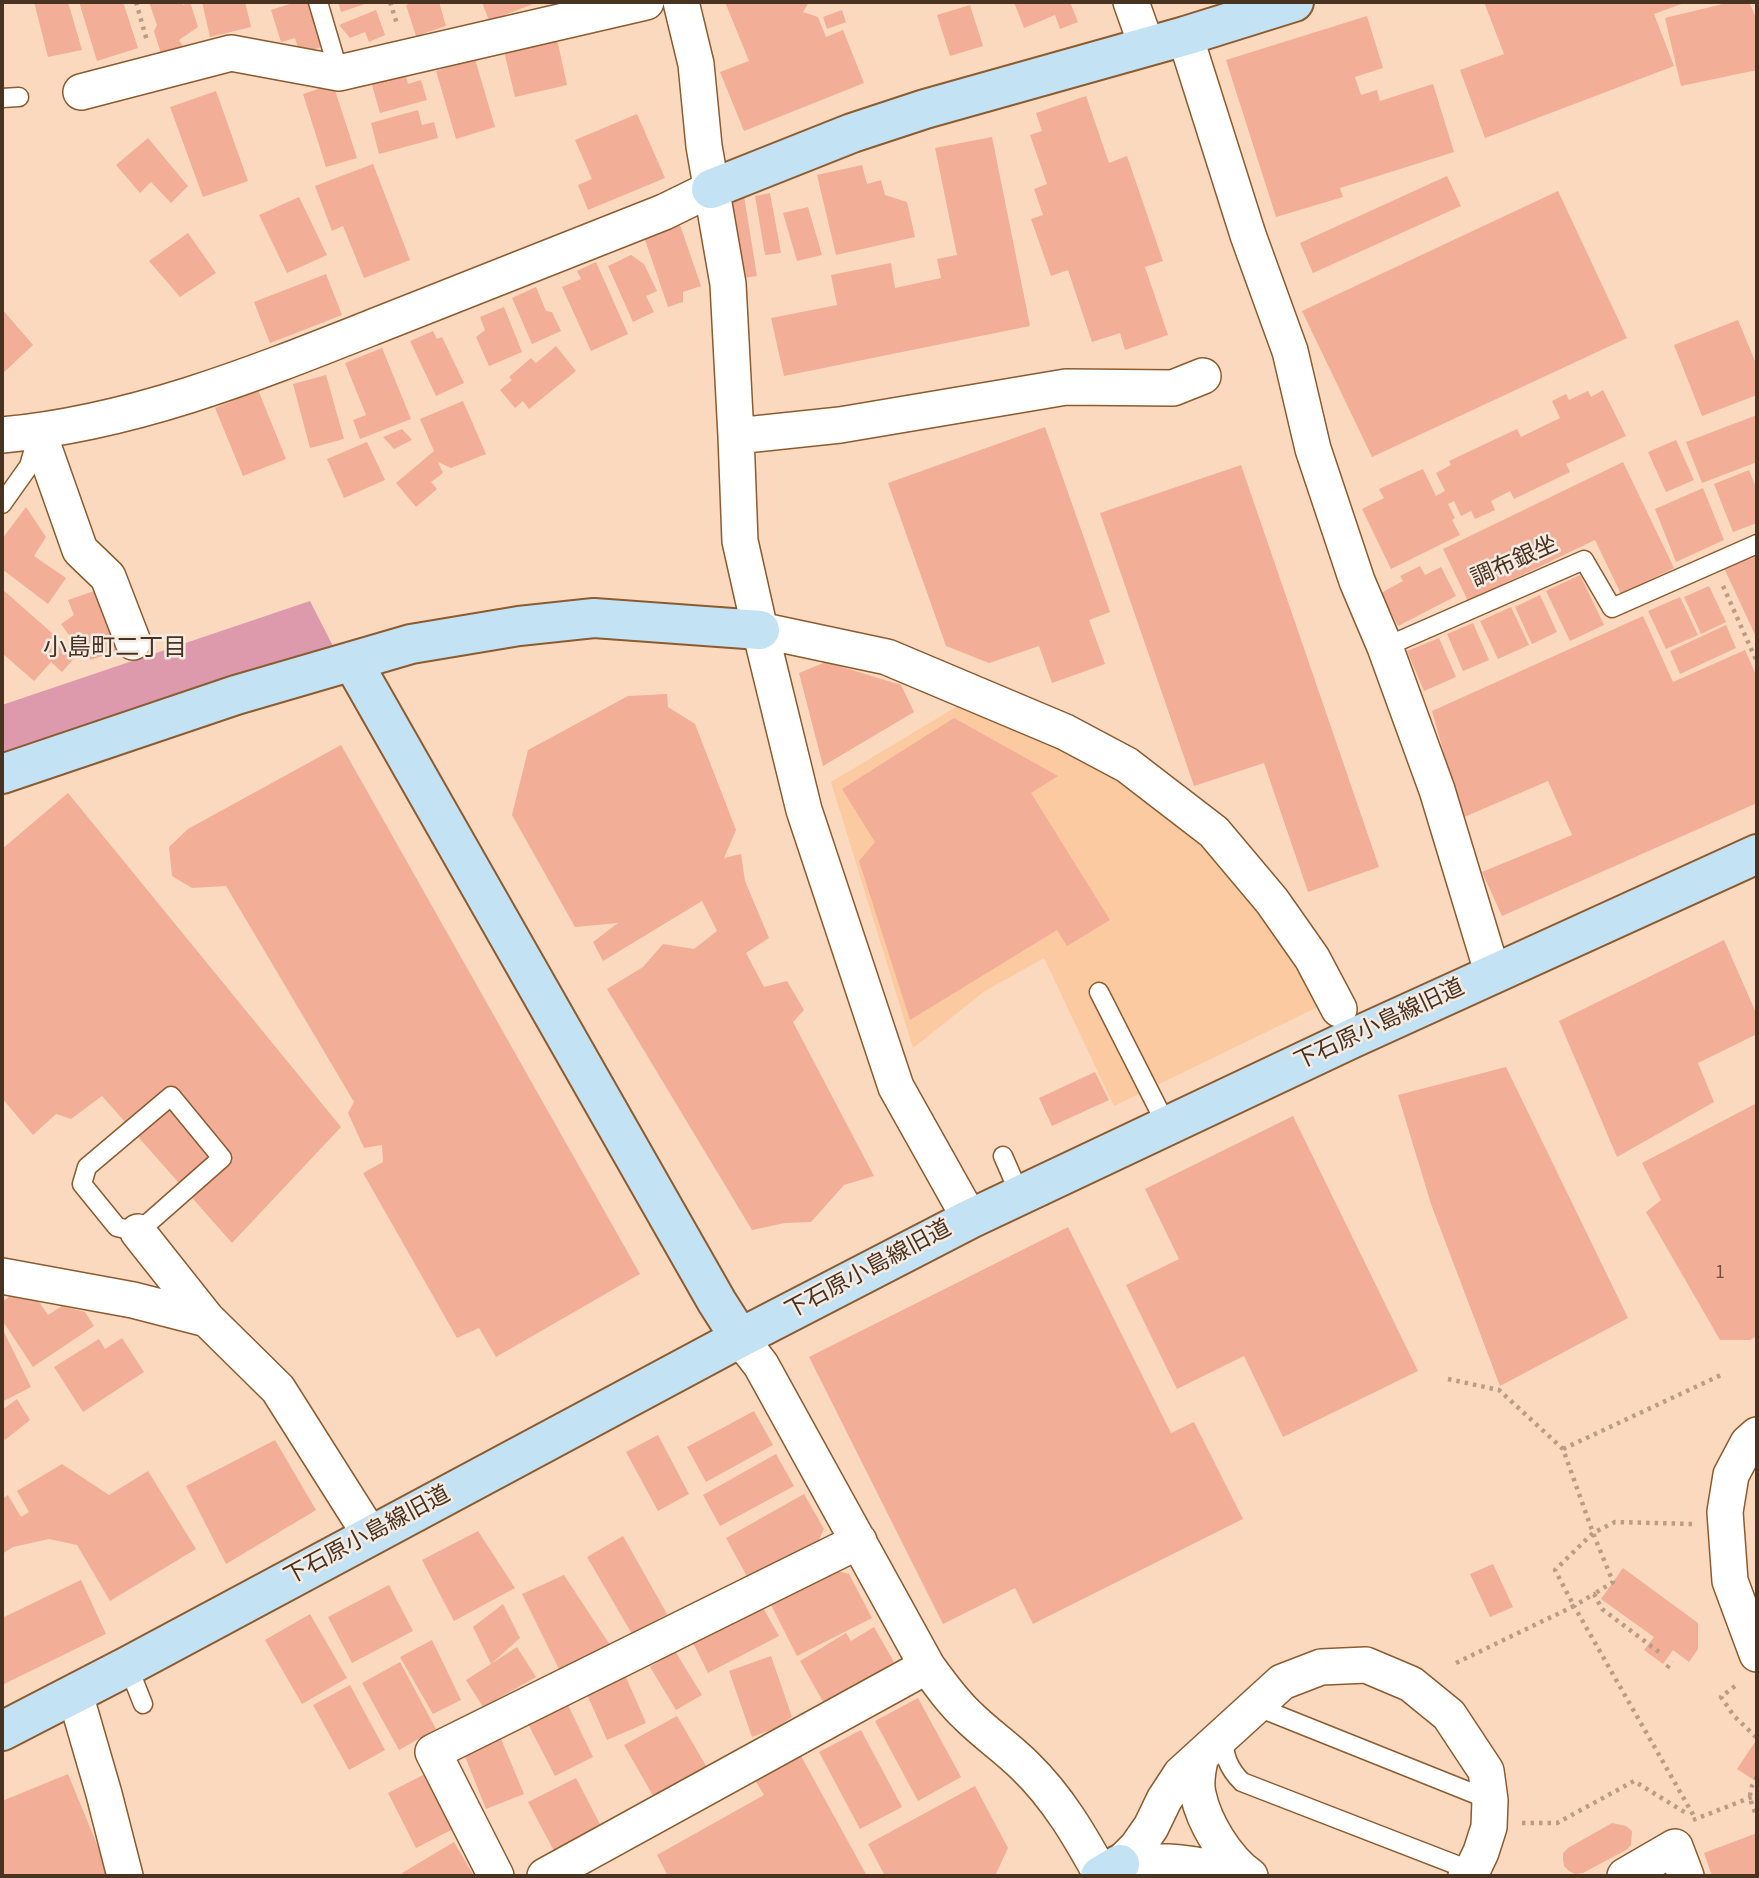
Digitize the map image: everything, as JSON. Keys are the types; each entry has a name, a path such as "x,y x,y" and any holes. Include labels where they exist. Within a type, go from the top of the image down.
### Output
{"street":[{"path":"81,92 231,52 339,73 646,2"},
{"path":"681,2 696,64 704,146 728,284 740,541 760,630 804,810 896,1087 970,1219"},
{"path":"1131,2 1147,47"},
{"path":"2,435 38,431 166,404 254,374 664,212 711,189 852,133 925,109 1185,36 1294,2"},
{"path":"1185,36 1248,236 1290,351 1313,449 1357,581 1385,647 1437,790 1493,975"},
{"path":"736,436 839,425 1066,387 1172,388 1203,376"},
{"path":"38,431 80,550 108,577 132,642"},
{"path":"2,774 236,695 411,644 519,626 594,618 760,630 887,657 1065,732 1127,765 1214,832 1272,901 1312,958 1339,1009"},
{"path":"352,661 703,1279 740,1338 761,1365 927,1667 946,1693 969,1717 1024,1764 1044,1786 1106,1873"},
{"name":"下石原小島線旧道","path":"2,1731 740,1338 970,1219 1757,854"},
{"path":"138,1232 207,1319 278,1389 371,1536"},
{"path":"2,1276 133,1300 207,1319"},
{"path":"1757,1435 1748,1443 1731,1475 1725,1512 1730,1581 1757,1654"},
{"path":"496,1876 433,1752 859,1541"},
{"path":"1106,1873 1137,1847 1181,1774 1282,1682 1321,1667 1366,1665 1411,1684 1449,1715 1486,1771 1500,1812 1489,1827 1481,1852 1469,1874"},
{"path":"545,1876 927,1667"},
{"path":"75,1694 125,1876"},
{"path":"1212,1746 1197,1772 1198,1793 1206,1818 1225,1853 1250,1876"},
{"path":"1625,1876 1683,1849"},
{"path":"1106,1873 1149,1861 1182,1862 1239,1876"}],"lane":[{"path":"318,2 339,73"},
{"path":"2,504 29,467 38,431"},
{"name":"調布銀坐","path":"1385,647 1584,560 1612,608 1757,544"},
{"path":"1100,992 1167,1126"},
{"path":"171,1096 222,1158 138,1232 117,1227 82,1184 87,1167 171,1096"},
{"path":"1003,1156 1020,1195"},
{"path":"128,1666 144,1704"},
{"path":"1255,1706 1500,1812"},
{"path":"1212,1746 1225,1755 1231,1771 1242,1782 1469,1874"}],"path":[{"path":"1713,563 1757,662"},
{"path":"1563,1449 1721,1375"},
{"path":"1448,1379 1499,1390 1563,1449 1592,1533 1613,1582 1574,1606 1456,1663"},
{"path":"1695,1818 1555,1570 1592,1533 1615,1522 1697,1524"},
{"path":"1594,1594 1602,1609 1659,1652"},
{"path":"1667,1668 1672,1661"},
{"path":"1735,1686 1721,1697 1734,1716 1757,1738"},
{"path":"1757,1777 1751,1786 1750,1798 1757,1817"},
{"path":"1500,1812 1557,1823 1634,1781 1695,1818"},
{"path":"1683,1849 1695,1818 1757,1795"}],"shaded area":[{"path":"310,601 335,650 2,757 2,705"},
{"path":"961,704 1055,745 1117,780 1161,811 1207,851 1297,957 1324,1004 1114,1106 1044,958 985,991 913,1048 831,782"}],"building":[{"path":"34,2 68,2 82,50 48,57"},
{"path":"79,2 123,2 138,48 97,61"},
{"path":"149,2 182,2 183,5 190,2 198,27 179,40 185,49 162,57 154,31 157,25"},
{"path":"202,2 245,2 251,27 210,37"},
{"path":"296,2 309,2 324,46 300,54 295,38 281,42 271,10"},
{"path":"338,2 371,2 341,12"},
{"path":"439,2 446,26 416,36 406,5"},
{"path":"482,2 533,2 533,4 489,21"},
{"path":"725,2 809,2 803,12 818,17 826,37 843,30 864,83 744,131 720,72 749,61"},
{"path":"1014,2 1070,2 1078,22 1060,29 1055,15 1024,28"},
{"path":"1484,2 1687,2 1654,14 1674,66 1485,138 1460,70 1504,54"},
{"path":"1731,2 1749,2 1757,20 1757,70 1681,86 1665,18"},
{"path":"970,5 983,46 950,56 937,15"},
{"path":"376,10 385,35 369,42 365,32 350,38 339,25"},
{"path":"842,10 846,22 827,29 823,17"},
{"path":"1367,16 1383,68 1355,77 1361,95 1377,90 1380,101 1433,84 1454,152 1340,188 1343,197 1276,217 1226,60"},
{"path":"555,30 567,85 515,97 502,43"},
{"path":"475,59 495,127 456,139 436,71"},
{"path":"404,68 408,84 421,80 427,100 380,113 370,78"},
{"path":"333,84 357,158 326,167 303,94"},
{"path":"216,91 248,181 203,197 170,107"},
{"path":"1086,96 1109,163 1127,156 1163,261 1145,267 1168,335 1125,350 1120,333 1092,342 1068,270 1051,276 1031,219 1043,215 1034,189 1047,184 1030,135 1042,131 1036,113"},
{"path":"418,110 422,125 434,122 438,138 379,154 371,123"},
{"path":"637,114 665,178 588,210 578,185 592,179 575,140"},
{"path":"992,137 1030,326 784,376 771,318 837,305 831,275 891,263 895,288 941,278 937,259 957,255 935,148"},
{"path":"148,138 188,186 171,203 151,182 140,193 116,165"},
{"path":"373,164 410,260 364,278 343,226 332,231 315,186"},
{"path":"862,165 867,184 881,180 885,195 907,202 915,237 836,255 817,175"},
{"path":"1447,176 1461,206 1313,273 1300,243"},
{"path":"1558,191 1627,338 1372,457 1302,311"},
{"path":"770,193 781,253 765,255 755,196"},
{"path":"744,196 757,276 744,278 730,198"},
{"path":"299,197 327,255 287,273 259,215"},
{"path":"808,207 822,255 797,261 783,213"},
{"path":"679,222 701,286 683,292 683,302 668,307 643,234"},
{"path":"188,233 216,273 180,297 149,261"},
{"path":"631,255 644,264 657,291 646,296 654,312 633,322 608,266"},
{"path":"596,262 628,334 591,351 562,287 581,279 577,271"},
{"path":"326,274 342,315 270,343 254,302"},
{"path":"536,287 546,311 552,312 561,331 532,344 512,298"},
{"path":"504,307 522,352 489,366 476,337 485,330 480,317"},
{"path":"2,309 33,345 2,374"},
{"path":"1738,320 1757,366 1757,395 1702,416 1674,345"},
{"path":"433,331 437,339 442,337 464,383 436,396 410,341"},
{"path":"556,346 576,371 529,409 523,401 515,408 500,390 512,380 509,377 531,358 536,363"},
{"path":"382,348 411,419 360,439 353,420 366,415 345,363"},
{"path":"326,375 344,439 310,448 293,384"},
{"path":"258,390 286,459 243,476 215,408"},
{"path":"1603,390 1626,436 1566,464 1570,472 1514,499 1510,491 1491,501 1495,510 1475,519 1471,511 1461,516 1454,501 1448,504 1460,535 1391,569 1362,509 1384,498 1379,489 1423,469 1436,496 1445,491 1436,473 1451,465 1449,461 1517,429 1521,437 1560,418 1552,401 1566,394 1569,400 1588,391 1591,397"},
{"path":"463,401 486,454 451,468 438,462 443,473 431,482 437,489 416,507 396,483 434,451 420,419"},
{"path":"1757,415 1757,462 1702,483 1686,442"},
{"path":"1045,427 1110,612 1089,620 1105,664 1052,683 1039,646 989,663 946,646 888,483"},
{"path":"402,429 412,440 394,449 383,437"},
{"path":"1676,440 1694,480 1666,492 1648,452"},
{"path":"367,442 385,480 344,498 327,459"},
{"path":"1623,462 1674,568 1621,594 1595,540 1468,601 1443,549"},
{"path":"1241,465 1379,867 1308,892 1264,763 1194,786 1100,513"},
{"path":"1749,470 1757,490 1757,523 1733,532 1714,484"},
{"path":"1703,488 1724,540 1676,562 1655,509"},
{"path":"26,507 46,537 34,556 66,578 48,604 2,569 2,539"},
{"path":"1757,552 1757,639 1724,568"},
{"path":"1420,566 1425,575 1441,567 1456,596 1398,626 1381,593 1403,581 1400,576"},
{"path":"1580,575 1604,625 1570,641 1546,591"},
{"path":"1709,586 1726,622 1701,634 1684,597"},
{"path":"2,589 77,655 62,672 51,662 34,681 2,653"},
{"path":"100,589 121,650 90,660 83,637 69,635 61,624 74,615 68,600"},
{"path":"1540,595 1557,632 1532,644 1515,607"},
{"path":"1680,597 1698,635 1666,649 1648,611"},
{"path":"1511,607 1529,645 1498,659 1480,621"},
{"path":"1643,616 1673,682 1745,650 1757,677 1757,803 1502,916 1482,872 1572,835 1548,781 1462,818 1432,711"},
{"path":"1473,623 1489,660 1463,671 1447,634"},
{"path":"1726,625 1736,648 1680,674 1670,651"},
{"path":"1439,638 1456,677 1424,691 1407,651"},
{"path":"826,662 901,685 914,712 823,766 799,673"},
{"path":"667,694 668,707 695,724 736,830 724,858 741,854 745,881 769,938 746,953 764,987 787,981 804,1010 793,1022 874,1176 844,1185 811,1222 785,1223 752,1230 607,989 643,967 663,944 694,949 717,931 702,901 603,961 593,942 618,923 575,927 512,815 528,750 628,696"},
{"path":"954,718 1058,776 1031,793 1110,920 1067,946 1057,930 910,1020 859,861 875,842 842,789"},
{"path":"341,745 640,1274 496,1357 479,1328 457,1338 363,1173 383,1162 382,1145 364,1148 348,1113 354,1102 226,886 192,888 172,876 169,847 188,829"},
{"path":"68,793 341,1127 232,1243 102,1096 71,1119 56,1114 33,1135 2,1098 2,849"},
{"path":"1724,940 1757,1015 1757,1034 1698,1063 1714,1102 1617,1157 1559,1021"},
{"path":"1506,1067 1628,1318 1500,1386 1431,1204 1398,1095"},
{"path":"1095,1072 1109,1100 1052,1126 1039,1098"},
{"path":"1757,1103 1757,1336 1750,1340 1720,1340 1646,1212 1661,1200 1642,1163"},
{"path":"1293,1116 1418,1371 1283,1437 1244,1356 1177,1389 1126,1285 1179,1259 1145,1189"},
{"path":"1068,1227 1171,1433 1194,1422 1243,1519 1033,1624 1015,1588 943,1624 809,1357"},
{"path":"13,1294 39,1302 48,1315 62,1306 85,1312 94,1326 33,1367 2,1320 2,1302"},
{"path":"2,1328 31,1387 2,1402"},
{"path":"122,1338 144,1372 83,1412 54,1367 99,1339 105,1349"},
{"path":"17,1399 30,1420 5,1440 2,1435 2,1410"},
{"path":"754,1411 773,1445 706,1482 687,1447"},
{"path":"658,1435 689,1494 658,1511 626,1452"},
{"path":"275,1440 316,1510 226,1564 186,1486"},
{"path":"776,1454 794,1486 720,1526 703,1495"},
{"path":"62,1464 109,1495 148,1471 196,1549 110,1601 77,1545 49,1539 13,1547 2,1554 2,1499 8,1495 21,1517 29,1512 17,1491"},
{"path":"804,1494 824,1529 818,1542 749,1580 726,1538"},
{"path":"478,1531 515,1588 454,1621 422,1560"},
{"path":"623,1536 667,1614 632,1634 587,1557"},
{"path":"1493,1564 1513,1607 1490,1617 1470,1574"},
{"path":"827,1568 849,1574 872,1618 797,1656 768,1599"},
{"path":"1623,1568 1698,1623 1698,1649 1689,1662 1673,1650 1663,1664 1644,1650 1654,1637 1601,1599"},
{"path":"564,1575 612,1648 560,1671 522,1594"},
{"path":"81,1580 106,1634 2,1685 2,1618"},
{"path":"389,1585 413,1631 352,1663 328,1617"},
{"path":"503,1604 520,1638 491,1664 473,1627"},
{"path":"762,1606 779,1636 708,1673 691,1639"},
{"path":"310,1614 347,1678 302,1704 265,1640"},
{"path":"874,1627 894,1662 825,1705 800,1661 846,1633 851,1641"},
{"path":"432,1640 461,1700 433,1714 400,1657"},
{"path":"517,1647 536,1677 483,1707 466,1680"},
{"path":"675,1651 702,1695 676,1710 650,1667"},
{"path":"771,1656 792,1717 774,1729 752,1737 729,1671"},
{"path":"400,1662 436,1729 399,1750 362,1683"},
{"path":"625,1675 646,1723 607,1740 586,1692"},
{"path":"350,1685 385,1750 349,1770 313,1705"},
{"path":"918,1698 961,1777 918,1801 875,1721"},
{"path":"568,1705 593,1757 555,1776 528,1724"},
{"path":"677,1716 709,1771 656,1801 624,1745"},
{"path":"861,1730 902,1807 860,1829 819,1752"},
{"path":"501,1739 524,1794 486,1809 464,1754"},
{"path":"1757,1739 1757,1782 1737,1769"},
{"path":"801,1756 867,1876 668,1876 657,1855 764,1795 755,1780"},
{"path":"68,1774 110,1876 2,1876 2,1801"},
{"path":"425,1774 453,1829 416,1848 388,1793"},
{"path":"576,1778 601,1826 554,1851 528,1802"},
{"path":"975,1786 1008,1848 995,1876 885,1876 868,1844"},
{"path":"1612,1823 1626,1826 1632,1831 1631,1845 1626,1850 1583,1873 1575,1874 1564,1866 1563,1853 1568,1848"},
{"path":"1757,1833 1757,1876 1712,1876 1704,1853"},
{"path":"454,1842 474,1876 403,1876 402,1873"}],"district":[{"name":"小島町二丁目","path":"115,650"}]}
